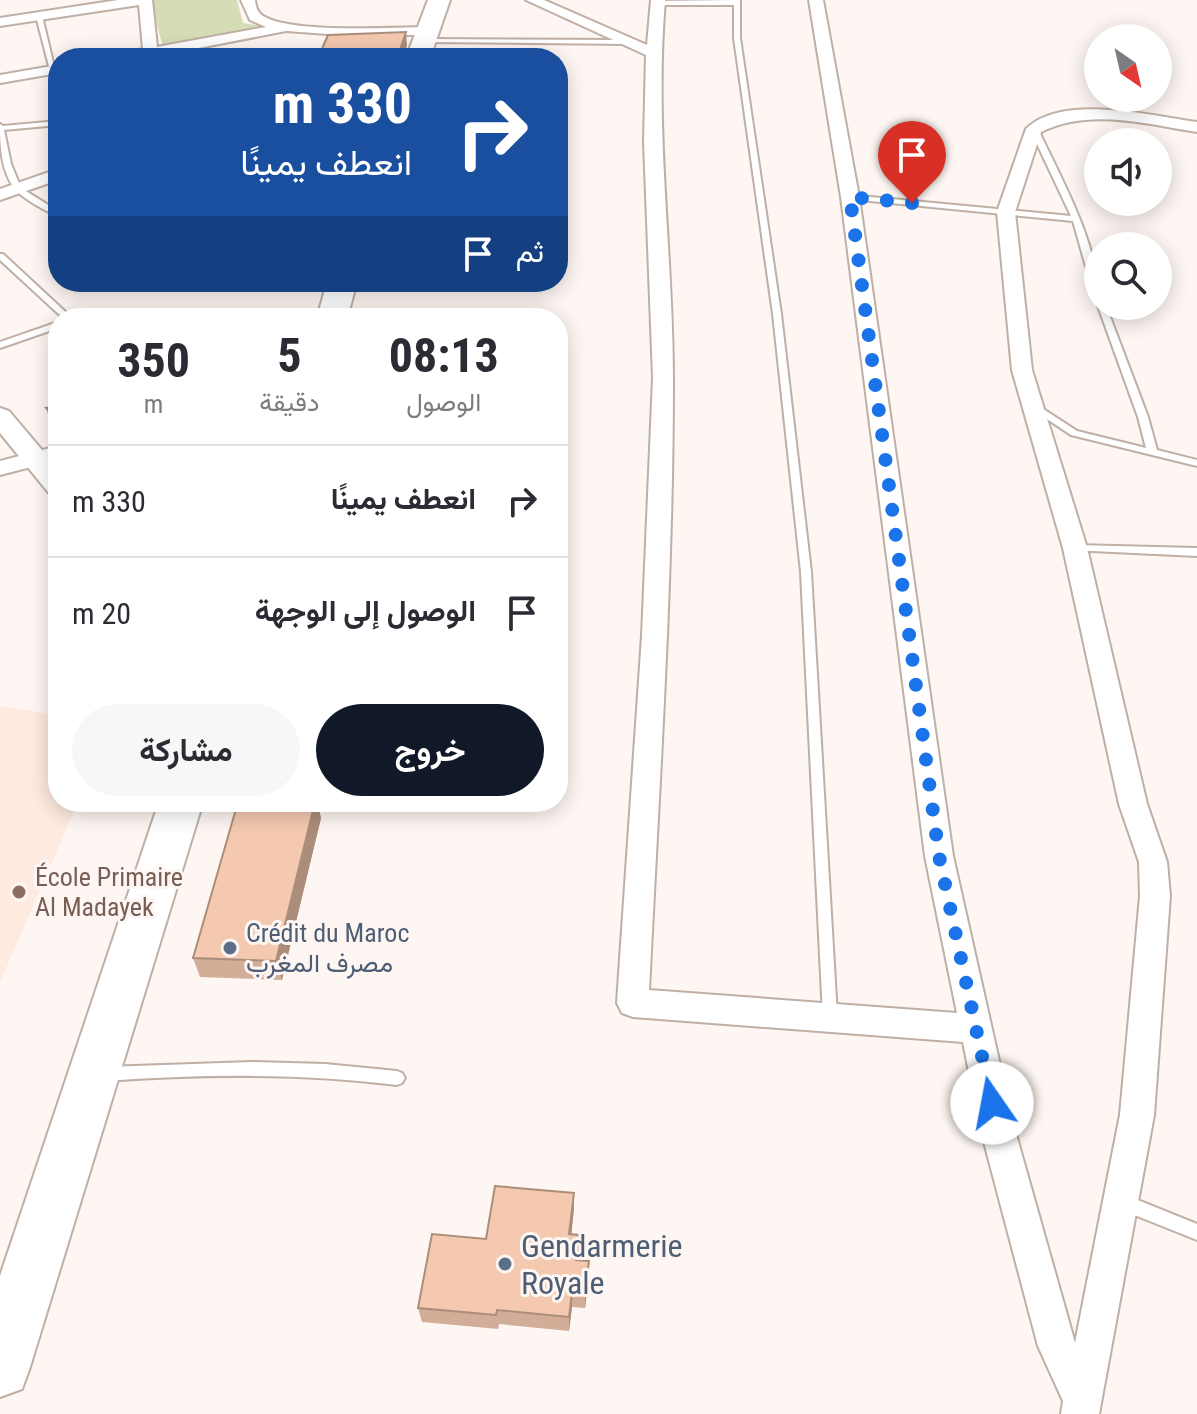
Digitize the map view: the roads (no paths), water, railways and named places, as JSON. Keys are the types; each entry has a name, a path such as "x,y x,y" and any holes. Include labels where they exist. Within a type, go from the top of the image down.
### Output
{"main road":[{"path":"424,43 438,0"},
{"path":"1,1363 178,812"}],"street":[{"path":"0,22 145,0 159,48"},
{"path":"248,0 250,12 258,20 424,43"},
{"path":"533,0 653,53"},
{"path":"816,0 850,197 939,856 997,1127 1057,1346 1081,1407"},
{"path":"658,2 653,53 652,142 663,378 654,636 633,1003 976,1029"},
{"path":"188,48 289,26"},
{"path":"0,79 48,70"},
{"path":"1081,1407 1137,1115 1155,896 1153,862 1133,804 1075,548 1022,370 1006,212 1034,129 1047,121 1070,116 1197,127"},
{"path":"0,195 48,178"},
{"path":"0,416 46,455"},
{"path":"0,468 46,455"}],"lane":[{"path":"658,2 737,1 737,38 777,314 806,572 830,1016"},
{"path":"39,16 49,48"},
{"path":"424,43 629,42"},
{"path":"48,124 0,127 7,164 18,189 48,208"},
{"path":"1034,129 1076,219 1084,247"},
{"path":"850,197 1076,219"},
{"path":"0,256 57,308"},
{"path":"1107,320 1152,450"},
{"path":"0,345 48,328"},
{"path":"1034,407 1074,433 1197,463"},
{"path":"1075,548 1197,552"},
{"path":"94,1074 191,1068 351,1072 397,1078"},
{"path":"1120,1201 1197,1232"}],"place":[{"name":"École Primaire Al Madayek","path":"19,892"},
{"name":"Crédit du Maroc مصرف المغرب","path":"230,948"},
{"name":"Gendarmerie Royale","path":"505,1264"}]}
